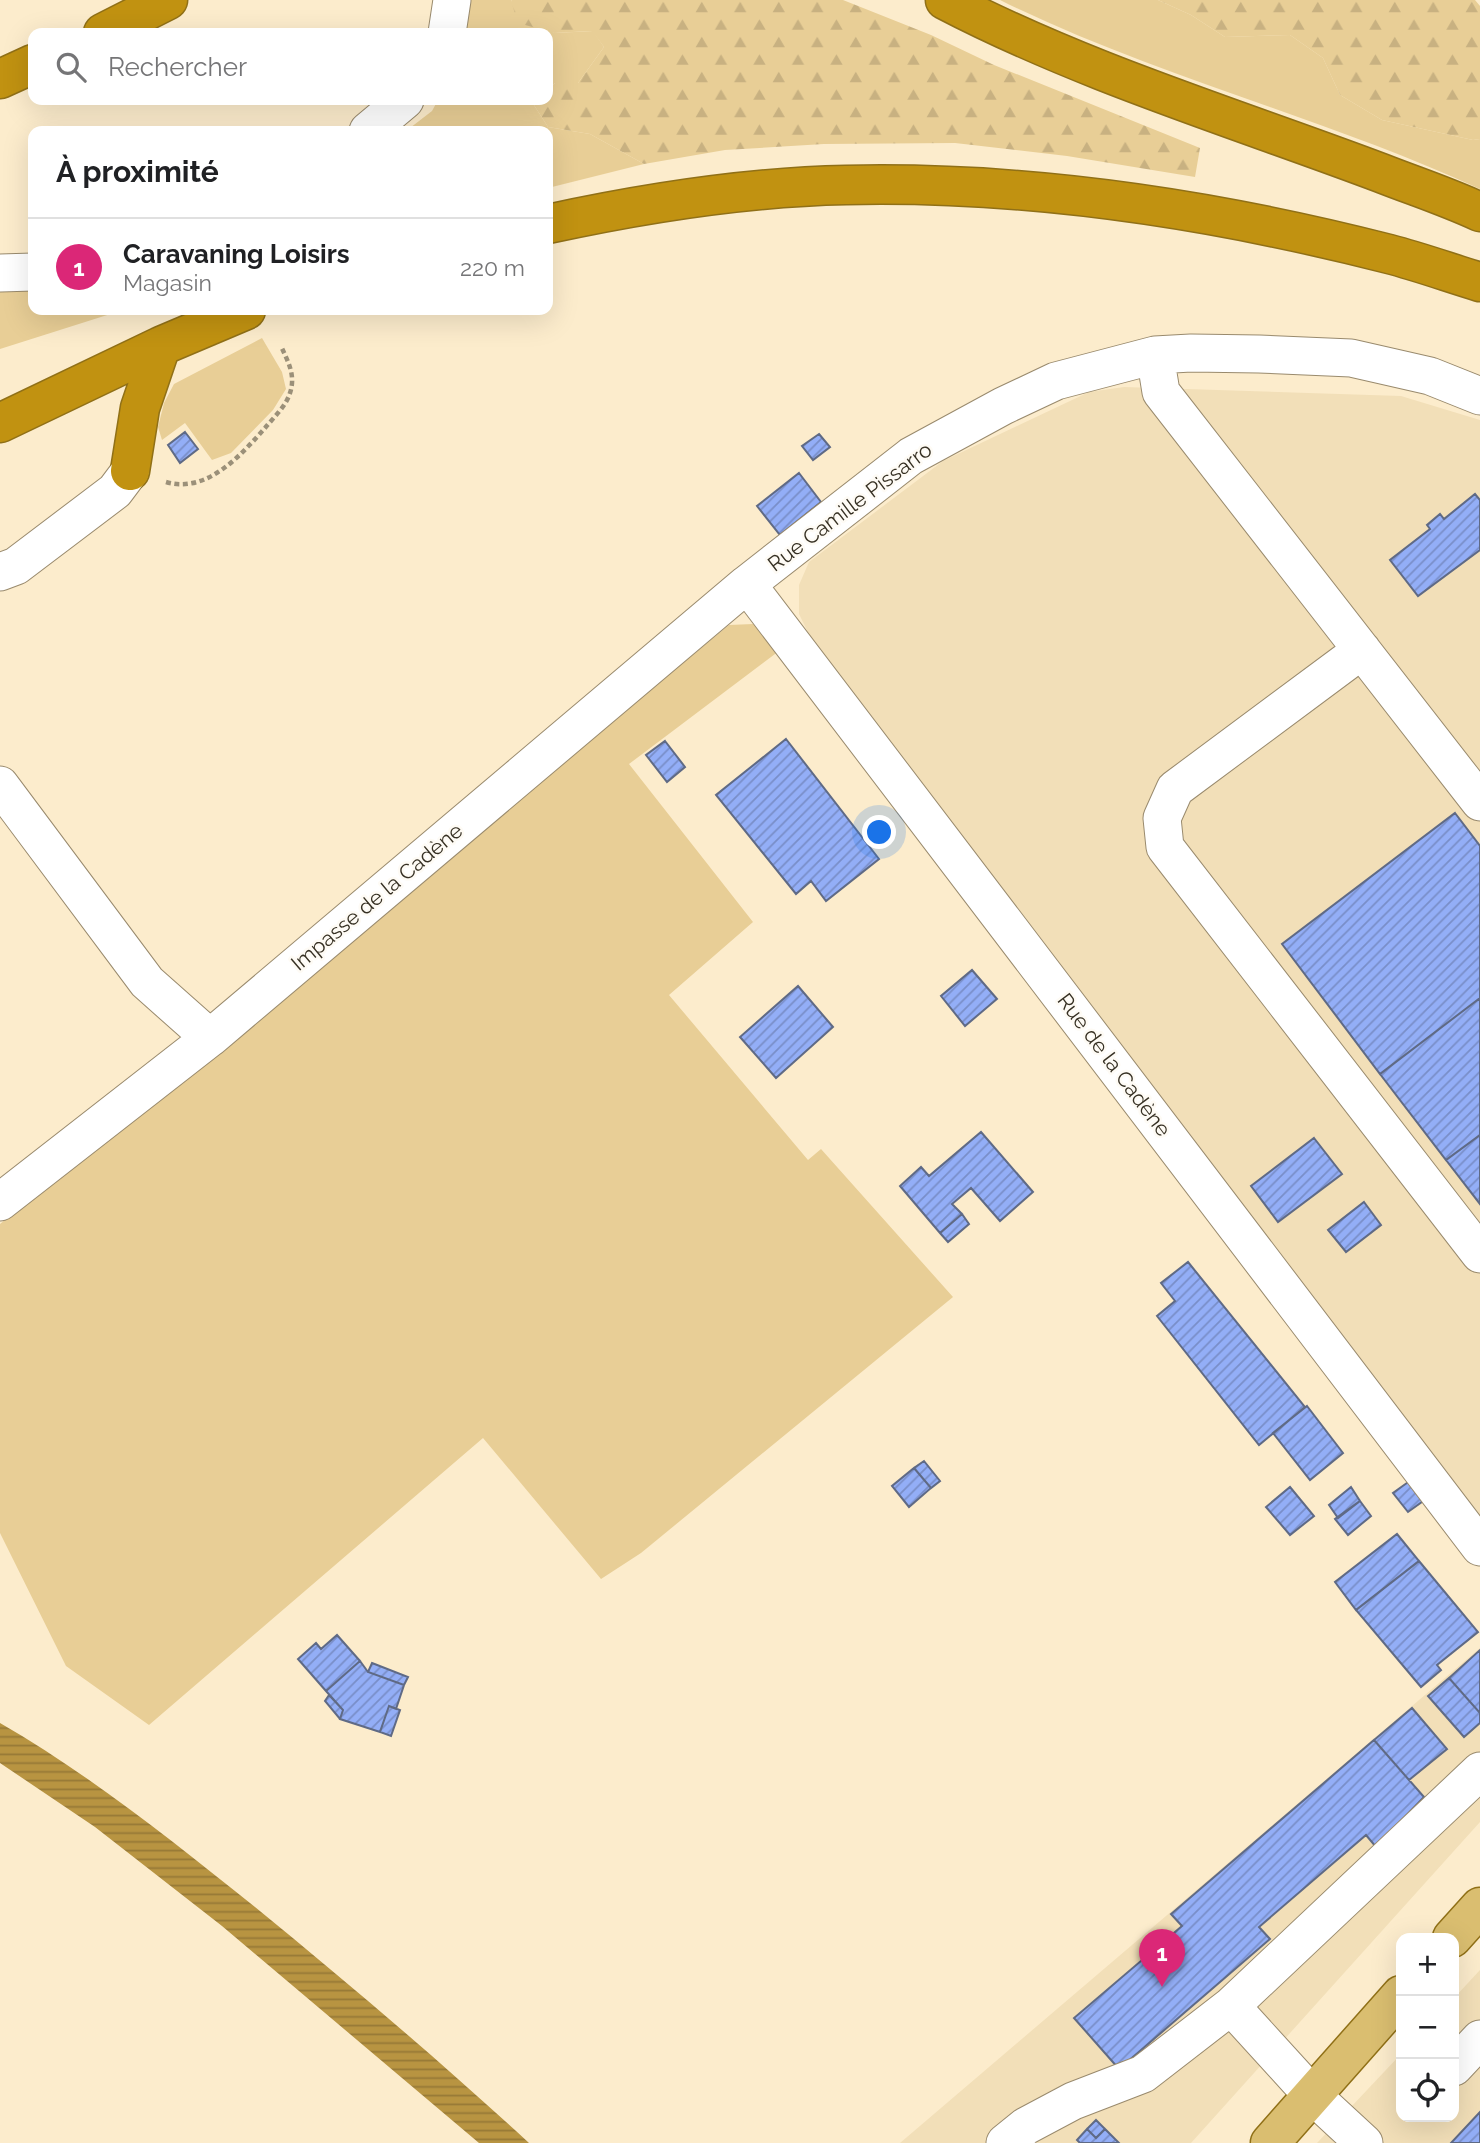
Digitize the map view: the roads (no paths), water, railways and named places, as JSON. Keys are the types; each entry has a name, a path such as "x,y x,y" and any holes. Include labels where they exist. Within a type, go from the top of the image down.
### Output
{"highway":[{"path":"113,28 168,0"},
{"path":"945,0 995,26 1146,86 1480,212"},
{"path":"0,79 28,67"},
{"path":"553,223 609,211 728,195 832,186 1029,191 1146,205 1280,229 1392,255 1480,282"},
{"path":"0,423 161,346 234,315"},
{"path":"130,471 140,408 161,346"}],"main road":[{"path":"1457,1933 1480,1907"},
{"path":"1271,2141 1400,1996"}],"street":[{"path":"448,28 452,0"},
{"path":"374,126 399,105"},
{"path":"0,273 28,272"},
{"name":"Rue Camille Pissarro","path":"747,584 911,456 1003,406 1056,381 1155,355 1259,354 1351,358 1430,376 1480,396"},
{"path":"1155,355 1161,392 1480,802"},
{"path":"0,572 16,566 115,491 130,471"},
{"name":"Impasse de la Cadène","path":"0,1202 210,1038 747,584"},
{"name":"Rue de la Cadène","path":"747,584 1480,1546"},
{"path":"1362,650 1175,789 1162,818 1165,847 1480,1254"},
{"path":"0,785 147,982 210,1038"},
{"path":"1005,2143 1026,2126 1073,2101 1143,2074 1231,2006 1480,1771"},
{"path":"1231,2006 1312,2095 1364,2143"},
{"path":"1459,2062 1480,2039"}],"place":[{"name":"Caravaning Loisirs","path":"1162,1987"}]}
